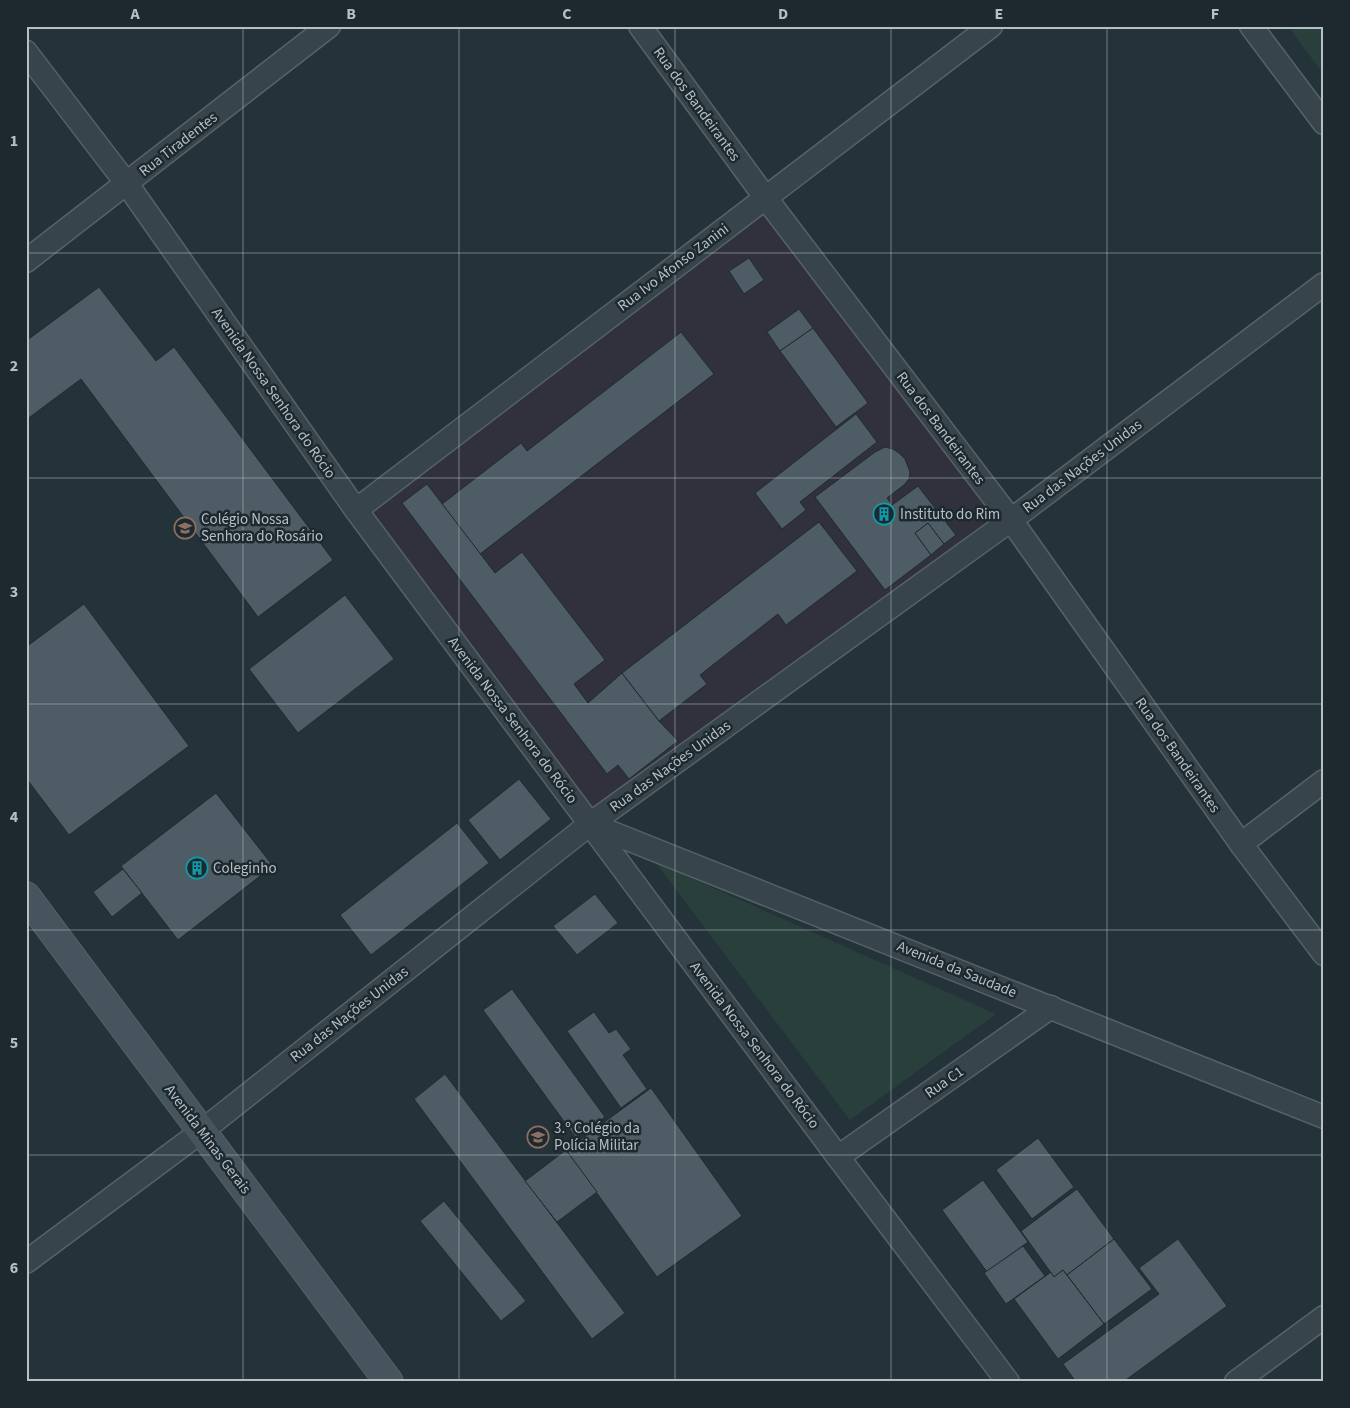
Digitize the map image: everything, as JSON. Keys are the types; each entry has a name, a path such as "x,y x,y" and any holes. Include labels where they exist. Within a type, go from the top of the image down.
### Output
{"street":[{"name":"Rua Tiradentes","path":"26,261 329,26"},
{"name":"Rua dos Bandeirantes","path":"640,26 765,197 1011,520 1241,844 1324,954"},
{"name":"Rua Ivo Afonso Zanini","path":"356,510 991,26"},
{"path":"1251,26 1324,123"},
{"name":"Avenida Nossa Senhora do Rócio","path":"26,52 127,184 356,510 1008,1382"},
{"name":"Rua das Nações Unidas","path":"26,1262 202,1131 590,824 1011,520 1324,284"},
{"path":"1241,844 1324,781"},
{"name":"Avenida da Saudade","path":"590,824 1324,1117"},
{"name":"Avenida Minas Gerais","path":"26,896 389,1382"},
{"name":"Rua C1","path":"838,1156 1051,1007"},
{"path":"1236,1382 1324,1317"}],"shaded area":[{"path":"761,206 994,515 591,822 360,507"}],"green space":[{"path":"1288,26 1324,26 1324,75"},
{"path":"655,862 996,1014 850,1120"}],"building":[{"path":"749,258 764,280 744,294 729,271"},
{"path":"99,287 156,361 174,347 333,560 258,617 81,379 26,420 26,341"},
{"path":"799,309 813,328 780,351 767,332"},
{"path":"813,328 868,403 836,427 780,351"},
{"path":"681,332 714,374 480,554 442,504 521,443 527,451"},
{"path":"856,414 877,442 800,502 806,510 782,529 755,493"},
{"name":"Instituto do Rim","path":"885,447 893,449 905,459 910,472 909,479 904,485 887,498 892,505 918,486 956,535 944,544 928,523 915,533 931,555 885,590 815,497 875,452"},
{"path":"427,484 495,573 522,552 605,660 574,684 588,703 622,673 659,721 678,741 629,779 618,765 607,774 402,503"},
{"path":"819,522 857,571 786,625 778,614 700,675 707,684 659,721 622,673"},
{"name":"Instituto do Rim","path":"928,523 944,544 931,555 915,533"},
{"path":"345,595 394,659 298,733 249,669"},
{"path":"84,604 189,746 69,835 26,778 26,647"},
{"path":"519,779 551,819 500,860 468,820"},
{"name":"Coleginho","path":"216,793 273,866 178,940 121,866"},
{"path":"457,823 489,863 371,955 340,915"},
{"path":"123,869 142,893 112,917 93,892"},
{"path":"595,894 618,923 577,955 553,926"},
{"path":"512,989 605,1117 576,1138 483,1010"},
{"path":"594,1012 609,1033 616,1029 631,1049 623,1055 647,1089 621,1108 567,1031"},
{"path":"445,1074 625,1313 592,1339 414,1099"},
{"path":"651,1088 742,1216 657,1277 566,1150"},
{"path":"1038,1138 1074,1187 1032,1219 996,1170"},
{"path":"566,1150 597,1192 557,1222 525,1181"},
{"path":"983,1180 1028,1242 987,1272 942,1210"},
{"path":"1077,1189 1114,1239 1067,1275 1063,1270 1054,1277 1021,1231"},
{"path":"444,1201 526,1301 501,1321 420,1221"},
{"path":"1114,1239 1152,1289 1104,1324 1067,1275"},
{"path":"1178,1239 1227,1306 1123,1382 1076,1382 1063,1364 1159,1294 1139,1268"},
{"path":"1023,1246 1045,1276 1006,1304 984,1273"},
{"path":"1063,1270 1104,1324 1058,1359 1014,1299 1051,1272 1054,1277"}],"place":[{"name":"Instituto do Rim","path":"884,514"},
{"name":"Colégio Nossa Senhora do Rosário","path":"185,528"},
{"name":"Coleginho","path":"197,868"},
{"name":"3.º Colégio da Polícia Militar","path":"538,1137"}]}
